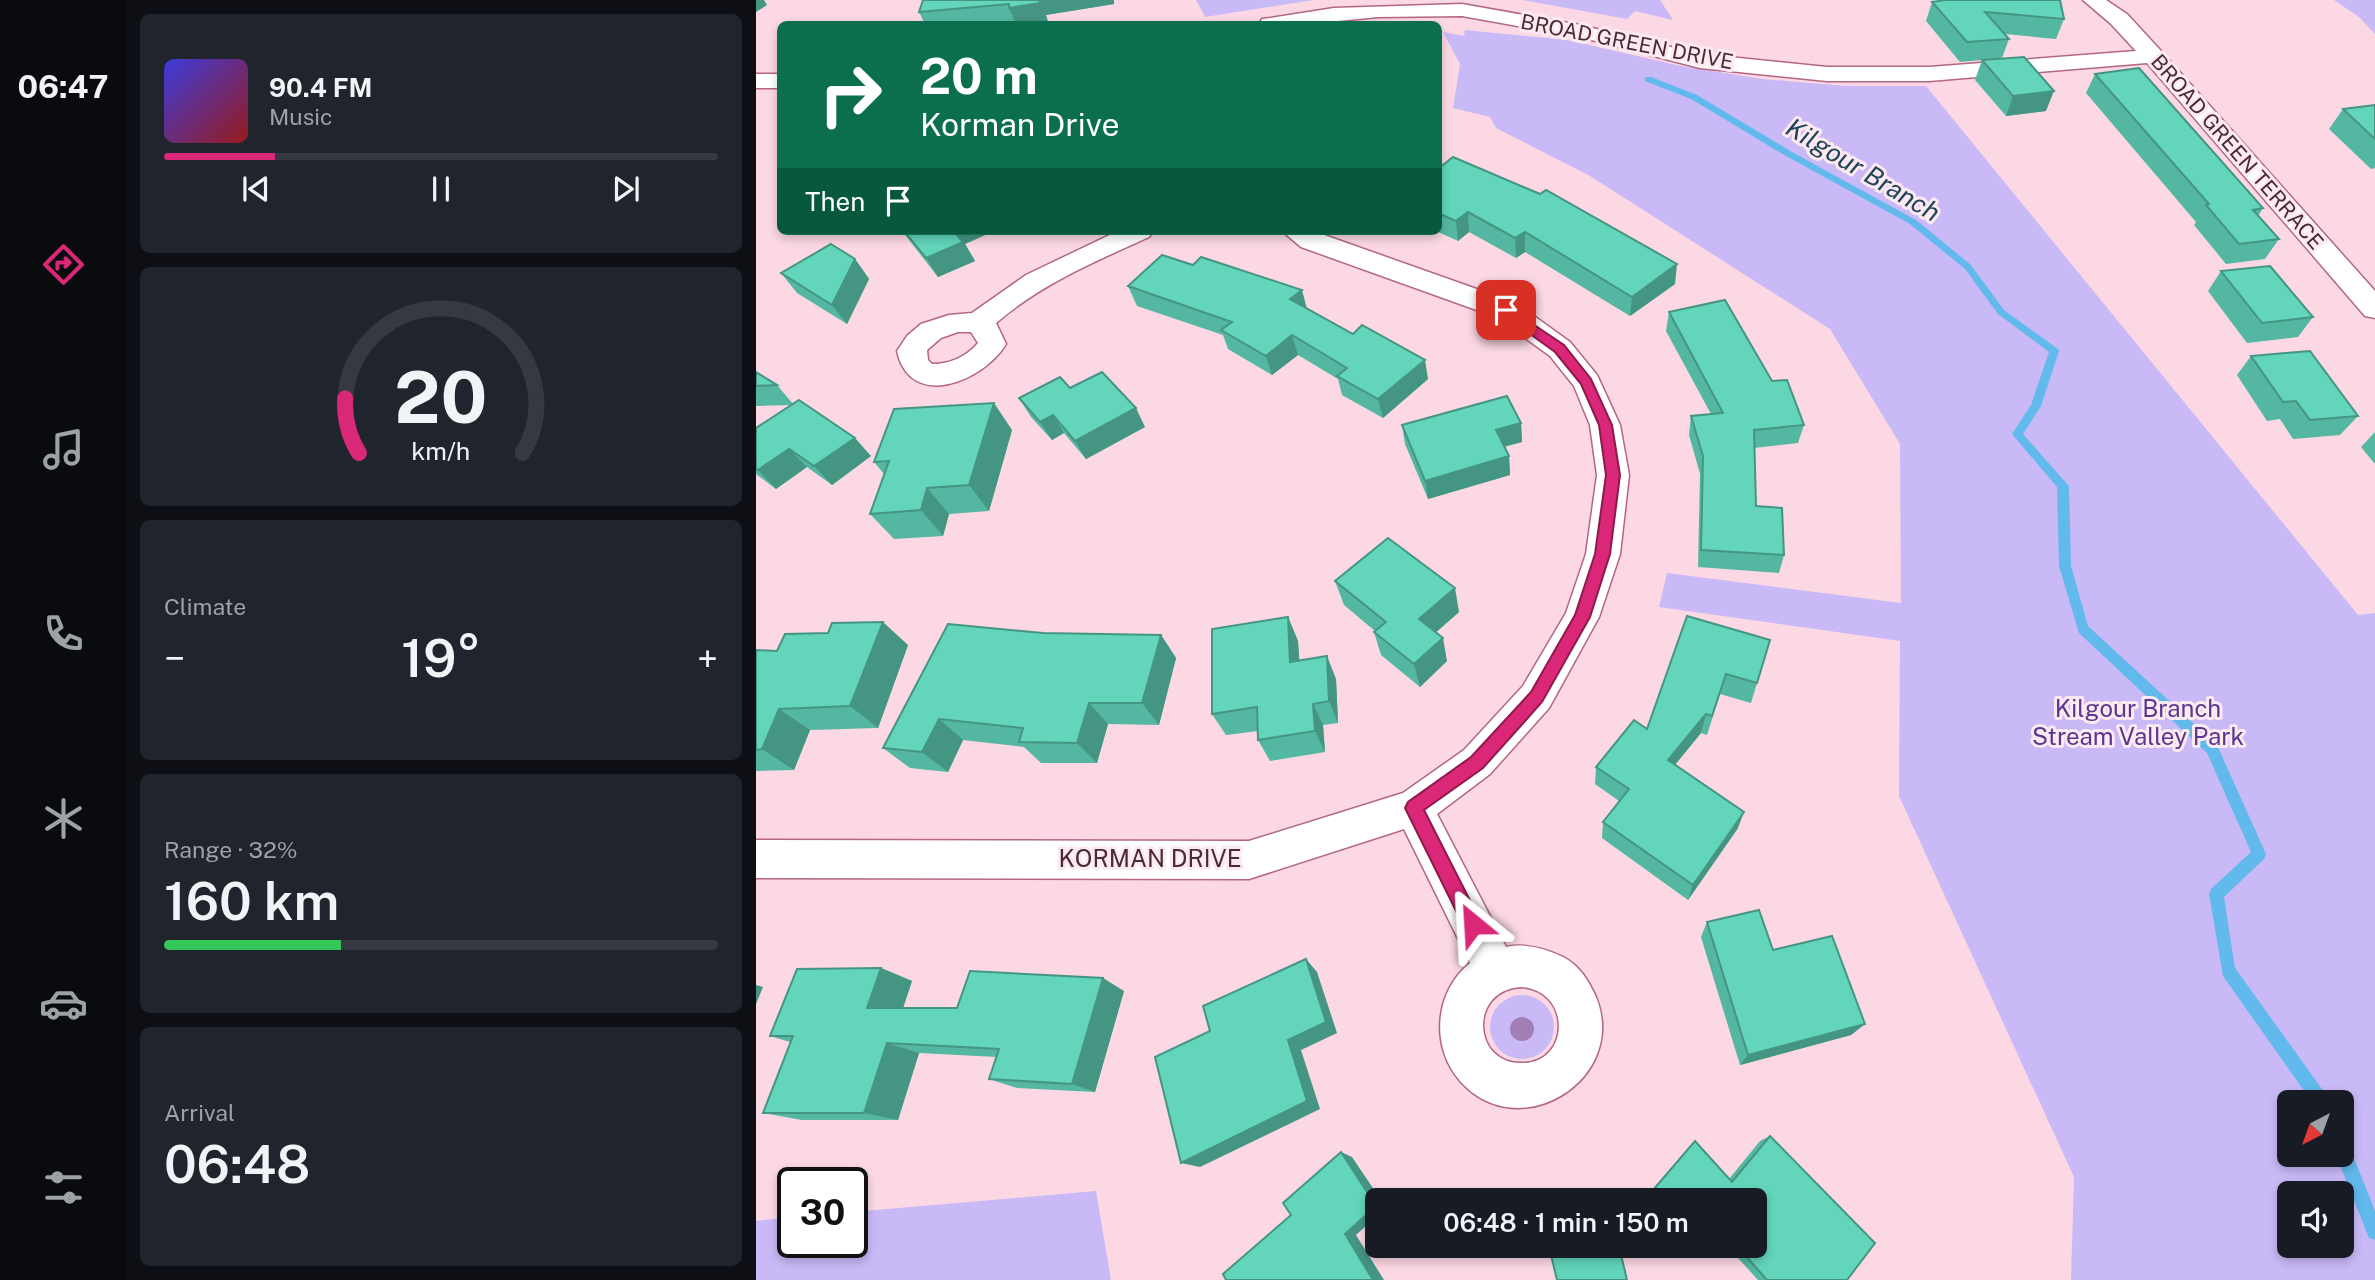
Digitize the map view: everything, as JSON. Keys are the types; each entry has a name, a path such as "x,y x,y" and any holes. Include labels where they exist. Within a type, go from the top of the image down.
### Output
{"street":[{"name":"BROAD GREEN TERRACE","path":"2093,0 2119,19 2153,56 2375,309"},
{"name":"BROAD GREEN DRIVE","path":"1292,21 1356,12 1462,10 1580,31 1700,61 1827,74 1929,74 2153,56"},
{"path":"756,81 777,81"},
{"path":"978,323 1006,298 1053,271 1131,235"},
{"name":"KORMAN DRIVE","path":"756,859 1249,860 1414,808 1477,762 1536,697 1582,617 1603,554 1613,475 1605,425 1587,382 1560,348 1506,310 1310,241 1301,235"},
{"path":"1414,808 1496,971"}],"green space":[{"path":"1196,0 1314,0 1205,17"},
{"path":"1522,0 1660,0 1673,20 1635,11 1627,19"},
{"path":"2334,0 2375,0 2375,34 2359,17"},
{"name":"Kilgour Branch Stream Valley Park","path":"1465,30 1567,40 1681,66 1762,79 1847,86 1926,86 2358,615 2375,613 2375,1280 2071,1280 2074,1177 1899,796 1900,641 1659,607 1667,573 1901,603 1900,444 1830,329 1590,176 1496,128 1490,117 1453,108 1460,64 1443,32 1464,36"},
{"path":"1516,995 1528,995 1545,1004 1552,1015 1552,1039 1545,1050 1528,1059 1516,1059 1504,1054 1495,1045 1490,1033 1490,1021 1495,1009 1504,1000"},
{"path":"1096,1191 1111,1280 756,1280 756,1221 777,1219 777,1258 868,1258 868,1211"}],"building":[{"path":"923,0 1039,0 1040,3 1009,8 1009,4 919,12"},
{"path":"2060,0 2064,19 1985,12 2009,39 1967,42 1932,2"},
{"path":"2024,57 2054,91 2013,96 1982,60"},
{"path":"2139,68 2263,208 2253,210 2279,239 2239,244 2206,205 2209,204 2095,74"},
{"path":"2375,105 2375,139 2343,109"},
{"path":"1453,157 1540,194 1546,190 1677,264 1632,297 1525,232 1515,238 1468,212 1456,221 1442,215 1442,166"},
{"path":"907,235 957,235 963,242 926,258"},
{"path":"831,244 855,259 832,305 781,273"},
{"path":"1162,255 1193,265 1201,257 1302,290 1290,299 1353,334 1362,325 1425,360 1378,399 1337,376 1347,368 1292,335 1266,356 1221,330 1232,322 1128,286"},
{"path":"2270,266 2313,317 2262,323 2221,271"},
{"path":"1725,300 1772,381 1787,380 1804,425 1754,430 1756,506 1782,508 1784,555 1701,550 1703,456 1691,416 1723,413 1669,312"},
{"path":"2310,351 2358,416 2310,420 2296,401 2283,402 2251,356"},
{"path":"756,372 777,385 756,386"},
{"path":"1102,372 1136,408 1075,441 1053,415 1040,422 1019,398 1060,377 1070,388"},
{"path":"1507,396 1521,423 1496,430 1509,456 1425,481 1402,425"},
{"path":"799,400 855,438 814,466 789,449 756,469 756,428"},
{"path":"994,403 969,485 927,488 921,510 870,514 889,461 874,462 894,409"},
{"path":"1388,538 1455,588 1419,619 1443,638 1414,664 1374,632 1386,622 1335,581"},
{"path":"1687,616 1770,640 1757,683 1726,674 1712,716 1706,714 1668,760 1744,812 1693,885 1603,822 1629,789 1596,767 1634,720 1647,729"},
{"path":"1288,617 1290,662 1327,656 1329,701 1313,704 1315,731 1258,740 1257,707 1212,714 1212,629"},
{"path":"883,622 850,706 779,709 762,749 756,750 756,650 777,651 785,634 828,633 832,623"},
{"path":"948,624 1043,633 1161,635 1142,703 1089,703 1077,743 1019,742 1023,728 939,719 922,752 883,748"},
{"path":"1759,910 1773,950 1832,936 1865,1024 1748,1055 1707,922"},
{"path":"1306,959 1326,1022 1288,1040 1307,1101 1181,1163 1155,1057 1210,1031 1203,1006"},
{"path":"881,968 867,1008 957,1008 970,971 1103,978 1072,1084 989,1079 999,1049 887,1043 864,1113 763,1113 793,1036 770,1036 797,969"},
{"path":"1770,1136 1875,1243 1847,1280 1767,1280 1748,1258 1767,1258 1767,1188 1655,1188 1695,1141 1732,1182"},
{"path":"1341,1152 1365,1189 1365,1216 1345,1234 1373,1280 1226,1280 1223,1274 1291,1215 1283,1203"},
{"path":"1552,1258 1622,1258 1627,1280 1557,1280"}],"waterway":[{"name":"Kilgour Branch","path":"1648,79 1694,97 1789,154 1913,222 1968,267 2001,312 2054,351 2036,406 2017,434 2063,486 2065,566 2083,629 2212,749 2259,854 2216,894 2228,971 2312,1090"},
{"name":"Kilgour Branch","path":"2349,1167 2375,1232"}],"route":[{"path":"1473,924 1414,808 1477,762 1536,697 1582,617 1603,554 1613,475 1605,425 1587,382 1560,348 1506,310"}]}
